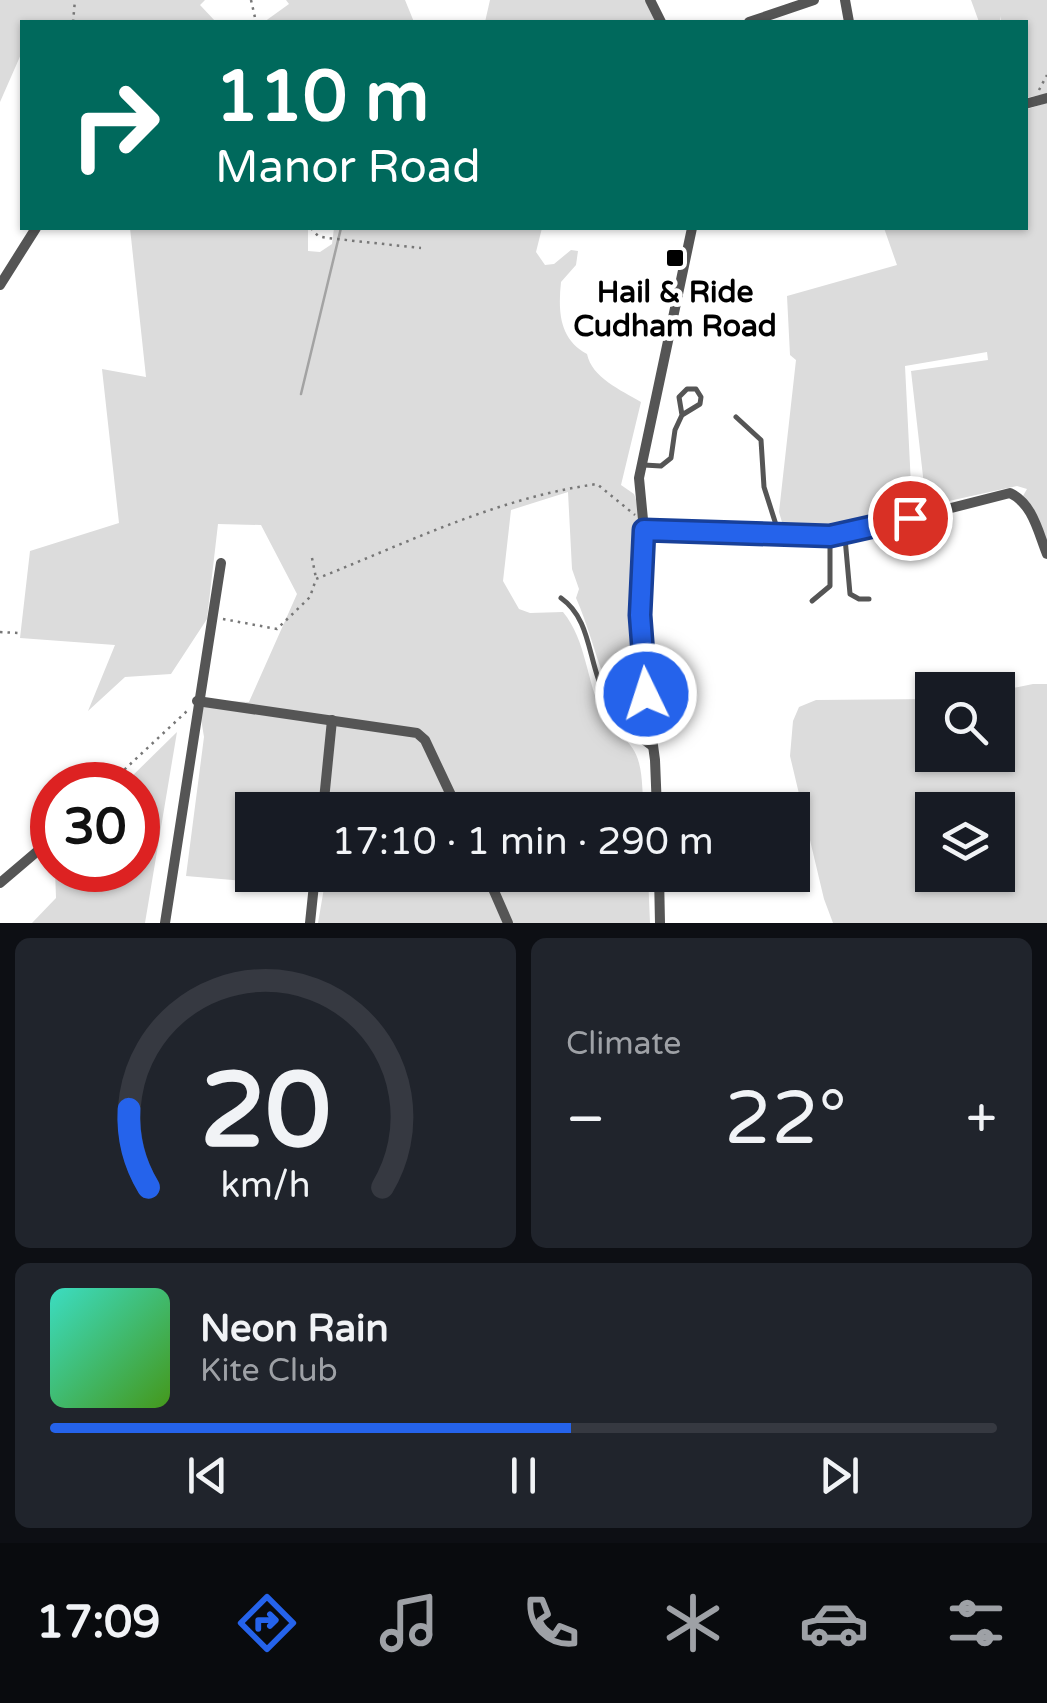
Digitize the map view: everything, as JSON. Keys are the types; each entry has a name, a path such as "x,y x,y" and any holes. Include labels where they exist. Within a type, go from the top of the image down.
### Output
{"street":[{"path":"755,20 814,0"},
{"path":"1029,101 1047,98"},
{"path":"0,285 35,230"},
{"path":"656,792 640,615 644,530 641,465 695,230"},
{"path":"644,530 845,535 1010,493 1023,501 1030,512 1047,554"},
{"path":"165,923 221,563"},
{"path":"197,701 417,733 426,740 450,792"},
{"path":"325,792 332,720"},
{"path":"0,883 30,858"},
{"path":"310,923 313,892"},
{"path":"494,892 508,923"},
{"path":"659,892 660,923"}],"lane":[{"path":"641,465 658,467 670,460 682,414 680,393 688,388 698,391 700,404 682,414"},
{"path":"736,416 761,440 764,487 779,534"},
{"path":"845,535 850,594 869,598"},
{"path":"812,602 830,586 830,536"},
{"path":"560,598 574,607 582,623 600,684 618,716 637,739 654,750"}],"path":[{"path":"1029,101 1047,75"},
{"path":"313,230 327,238 421,248"},
{"path":"316,579 437,527 547,491 597,484 633,516 644,514"},
{"path":"212,616 277,629 310,597 316,579 312,558"},
{"path":"0,632 18,633"},
{"path":"132,762 197,701"}],"shaded area":[{"path":"0,0 205,0 200,5 214,20 20,20 20,57 0,102"},
{"path":"286,0 405,0 413,20 267,20 289,4"},
{"path":"490,0 645,0 656,20 485,20"},
{"path":"971,0 1047,0 1047,555 1020,501 1027,489 1017,486 840,530 784,529 779,512 796,360 790,355 787,296 897,265 885,230 1028,230 1028,109 1043,104 1040,95 1028,97 1028,20 1001,20 1001,16 1000,20 978,20","holes":["987,352 988,360 911,371 925,494 906,489 911,485 905,366"]},
{"path":"130,230 308,230 308,251 320,252 332,244 334,230 542,230 536,252 545,265 554,264 571,250 578,251 576,265 561,282 562,323 601,377 641,402 621,485 634,494 638,505 637,657 646,740 610,692 576,598 579,589 572,569 568,492 511,510 503,581 519,609 530,613 563,612 571,623 603,714 636,755 642,792 235,792 235,880 186,876 204,737 198,700 249,702 297,594 261,525 218,524 207,619 171,674 125,677 88,711 115,645 20,638 30,551 119,523 102,369 146,377"},
{"path":"1047,684 1047,923 833,923 810,840 810,792 799,792 790,756 793,721 799,707 816,700 915,699 915,772 1015,772 1015,688"},
{"path":"177,732 160,833 160,762 146,762"},
{"path":"56,892 150,892 145,923 32,923 56,898"},
{"path":"323,892 649,892 650,923 318,923"}],"waterway":[{"path":"301,394 341,230"}],"place":[{"name":"Hail & Ride Cudham Road","path":"675,258"}],"route":[{"path":"646,694 640,615 644,530 830,536 910,518"}]}
